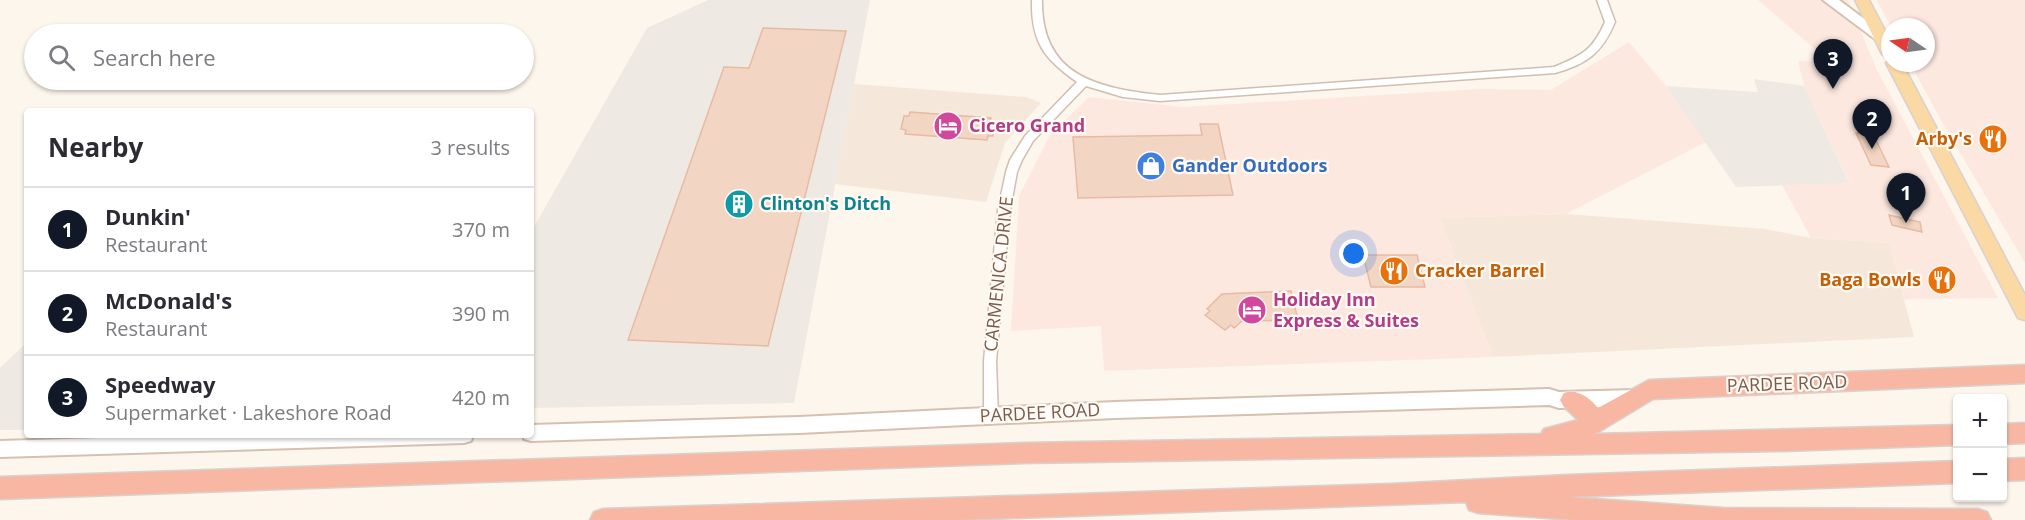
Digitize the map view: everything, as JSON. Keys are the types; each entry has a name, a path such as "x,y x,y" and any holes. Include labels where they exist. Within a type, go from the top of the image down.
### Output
{"highway":[{"name":"PARDEE ROAD","path":"1641,394 2025,374"},
{"path":"1482,445 1556,436 1591,425 1617,411 1641,394"},
{"path":"1560,398 1589,413 1591,425"},
{"path":"0,488 1024,453 1772,441 1953,435"},
{"path":"2007,470 2025,469"},
{"path":"603,520 1391,495 1567,486 1953,472"},
{"path":"1391,495 1723,519 1978,520"}],"main road":[{"path":"1862,0 1880,36"},
{"path":"1899,72 2025,313"}],"street":[{"path":"1037,0 1035,21 1045,49 1065,69 1084,82 1123,94 1160,98 1555,70 1578,61 1598,49 1610,22 1602,0"},
{"path":"1830,0 1880,36"},
{"name":"CARMENICA DRIVE","path":"991,416 990,361 1008,186 1017,159 1028,143 1084,82"},
{"name":"PARDEE ROAD","path":"534,433 1641,394 2025,383"},
{"path":"0,449 365,438"}],"shaded area":[{"path":"708,0 870,0 794,403 534,408 534,227 647,28"},
{"path":"1758,0 1848,0 1876,68 1998,298 1904,299 1889,243 1811,238 1782,185 1849,182 1804,86 1798,61 1830,62"},
{"path":"1877,0 2025,0 2025,263 1915,72 1935,72 1935,18 1886,18"},
{"path":"1629,42 1666,86 1706,142 1566,214 1440,218 1493,357 1104,371 1101,326 1011,331 1019,196 1050,135 1089,97 1183,107 1480,89 1551,90"},
{"path":"1754,79 1804,86 1849,183 1736,187 1666,86 1758,92"},
{"path":"854,84 1026,97 1041,103 1005,143 986,202 835,184"},
{"path":"1566,214 1765,229 1811,238 1889,243 1914,337 1493,357 1440,218"},
{"path":"24,345 24,430 0,430 0,368"}],"building":[{"name":"Clinton's Ditch","path":"763,28 846,31 768,346 628,340 724,67 749,68"},
{"name":"Cicero Grand","path":"910,112 991,118 990,122 995,122 993,136 988,136 987,140 905,134 906,130 901,129 904,116 909,116"},
{"name":"Gander Outdoors","path":"1200,124 1218,124 1233,195 1078,198 1073,137 1202,135"},
{"path":"1856,133 1873,134 1889,167 1871,165"},
{"path":"1889,215 1920,222 1922,232 1892,225"},
{"name":"Cracker Barrel","path":"1363,255 1417,255 1425,287 1371,287"},
{"name":"Holiday Inn Express & Suites","path":"1291,291 1298,320 1242,321 1234,328 1231,325 1225,330 1205,315 1210,311 1207,309 1222,294"}],"place":[{"name":"Speedway","path":"1833,89"},
{"name":"Cicero Grand","path":"948,126"},
{"name":"Arby's","path":"1993,139"},
{"name":"McDonald's","path":"1872,149"},
{"name":"Gander Outdoors","path":"1151,166"},
{"name":"Clinton's Ditch","path":"739,204"},
{"name":"Dunkin'","path":"1906,223"},
{"name":"Cracker Barrel","path":"1394,271"},
{"name":"Baga Bowls","path":"1942,280"},
{"name":"Holiday Inn Express & Suites","path":"1252,310"}]}
